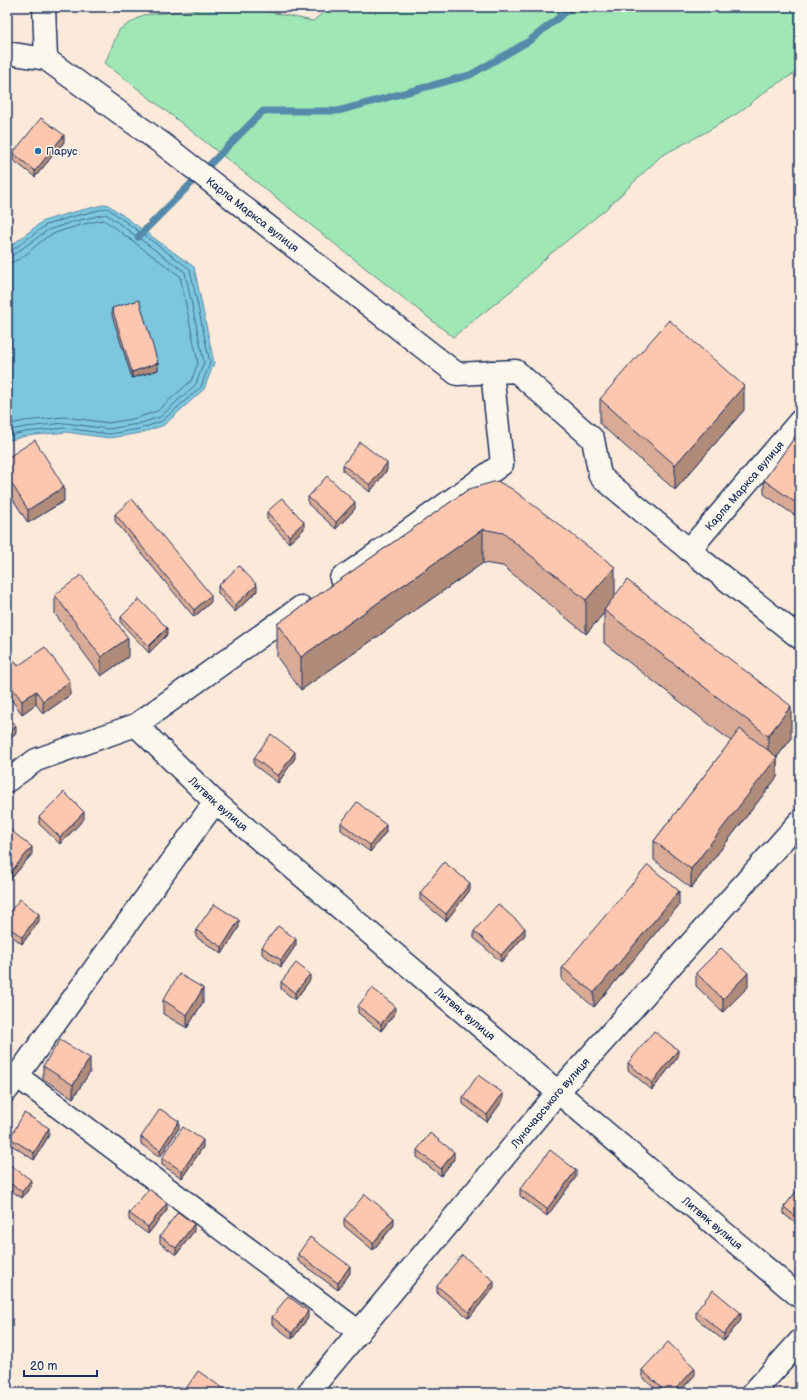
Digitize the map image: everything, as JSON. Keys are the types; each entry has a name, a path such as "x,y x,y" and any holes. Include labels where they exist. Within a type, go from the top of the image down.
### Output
{"street":[{"path":"7,52 46,59 44,7"},
{"name":"Карла Маркса вулиця","path":"46,59 170,150 457,374 492,372"},
{"path":"7,781 36,760 136,725 502,464 492,372 516,371 593,439 600,476 689,550 800,638"},
{"name":"Карла Маркса вулиця","path":"689,550 800,421"},
{"name":"Литвяк вулиця","path":"136,725 215,802 800,1297"},
{"path":"215,802 12,1083 359,1332"},
{"name":"Луначарського вулиця","path":"308,1393 558,1092 800,821"},
{"path":"753,1393 800,1341"}],"green space":[{"path":"330,7 800,7 800,70 770,88 738,113 661,156 605,210 549,255 516,287 453,337 105,63 119,30 143,15 202,9 255,9 313,21"}],"water":[{"path":"107,204 194,267 214,363 204,389 164,425 141,433 109,438 66,432 26,436 7,441 7,249 43,221"}],"building":[{"name":"Парус","path":"41,118 64,135 35,171 13,153"},
{"path":"139,300 158,363 132,372 112,308"},
{"path":"669,320 744,386 675,465 600,399"},
{"path":"800,430 800,506 764,480"},
{"path":"35,440 64,487 28,510 7,476 7,458"},
{"path":"360,442 387,463 370,485 343,465"},
{"path":"327,476 355,502 336,522 308,497"},
{"path":"497,481 512,489 615,567 586,600 503,533 483,529 301,657 277,624 469,489"},
{"path":"282,498 304,522 289,536 267,512"},
{"path":"132,499 211,595 194,610 115,514"},
{"path":"239,566 257,585 235,605 218,586"},
{"path":"81,575 128,638 101,657 55,595"},
{"path":"627,580 791,706 768,736 604,610"},
{"path":"139,599 167,628 149,646 121,617"},
{"path":"45,647 70,681 43,701 36,691 22,701 7,681 7,652 18,666"},
{"path":"7,714 16,726 7,733"},
{"path":"740,729 777,757 691,869 654,841"},
{"path":"271,734 295,752 278,776 254,758"},
{"path":"64,792 84,812 60,837 39,817"},
{"path":"357,802 386,825 370,845 341,823"},
{"path":"8,828 32,847 10,873 7,870"},
{"path":"444,862 470,883 446,914 420,893"},
{"path":"648,865 679,891 594,993 562,967"},
{"path":"20,899 39,914 22,937 7,926 7,915"},
{"path":"214,904 239,920 222,947 196,930"},
{"path":"498,904 525,928 501,955 474,931"},
{"path":"278,926 296,939 281,960 262,947"},
{"path":"721,948 748,973 723,999 696,973"},
{"path":"296,963 310,974 295,993 281,982"},
{"path":"179,974 203,988 187,1015 163,1000"},
{"path":"372,988 395,1006 381,1024 358,1006"},
{"path":"654,1031 678,1050 652,1083 628,1063"},
{"path":"60,1040 90,1058 73,1085 43,1066"},
{"path":"478,1075 503,1093 487,1115 463,1097"},
{"path":"160,1109 179,1121 160,1150 141,1137"},
{"path":"24,1113 49,1128 34,1153 10,1138"},
{"path":"183,1127 203,1140 182,1171 162,1158"},
{"path":"430,1133 454,1152 441,1169 417,1150"},
{"path":"550,1150 576,1170 547,1209 520,1189"},
{"path":"9,1164 31,1180 22,1192 7,1181 7,1167"},
{"path":"800,1187 800,1220 784,1207"},
{"path":"149,1189 167,1203 148,1227 129,1213"},
{"path":"365,1194 394,1218 373,1243 344,1219"},
{"path":"178,1212 194,1224 176,1248 160,1236"},
{"path":"310,1237 350,1266 338,1283 298,1254"},
{"path":"462,1255 494,1281 469,1312 437,1286"},
{"path":"713,1290 741,1313 724,1334 696,1311"},
{"path":"288,1296 308,1311 292,1333 272,1317"},
{"path":"668,1342 695,1368 672,1393 667,1393 642,1370"},
{"path":"198,1371 227,1391 226,1393 183,1393"}],"waterway":[{"path":"138,237 263,111 338,111 470,75 529,41 572,7"}],"place":[{"name":"Парус","path":"38,151"}]}
